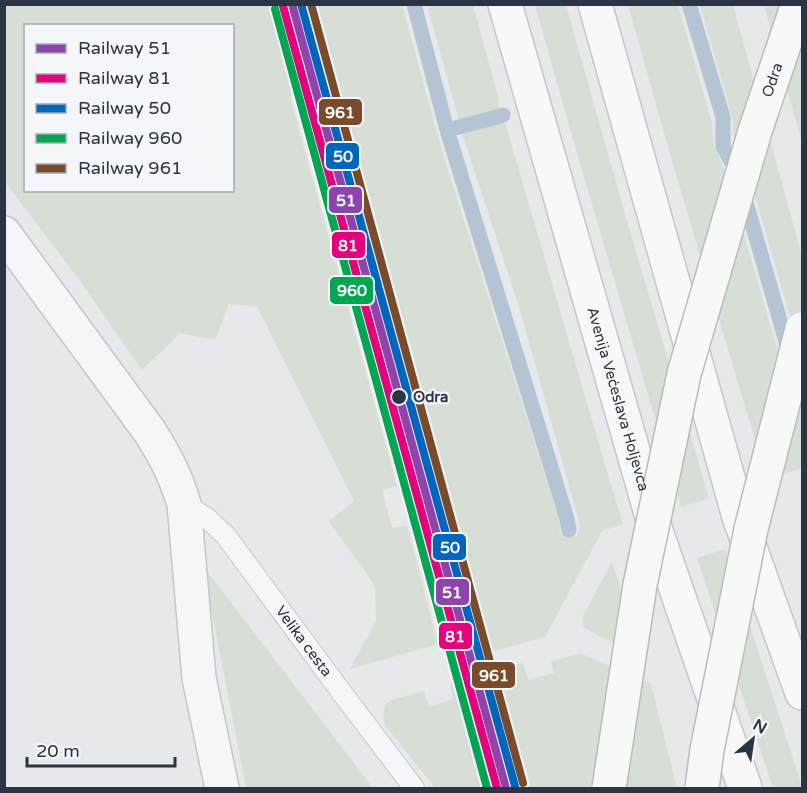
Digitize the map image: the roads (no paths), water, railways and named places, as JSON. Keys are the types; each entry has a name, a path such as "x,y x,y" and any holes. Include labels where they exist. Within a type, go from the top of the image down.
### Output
{"main road":[{"name":"Avenija Većeslava Holjevca","path":"505,4 656,531 745,789"},
{"path":"595,4 739,517 802,693"},
{"name":"Odra","path":"609,789 640,585 684,374 755,131 798,4"},
{"path":"702,789 707,750 751,529 802,329"}],"street":[{"path":"4,233 150,432 169,463 178,484 184,504 199,678 222,789"}],"lane":[{"name":"Velika cesta","path":"184,504 207,518 226,537 414,789"}],"waterway":[{"path":"414,4 447,130 569,530"},
{"path":"689,4 723,117 723,147 737,171 789,352"},
{"path":"447,130 503,115"}],"rail line":[{"name":"51","path":"292,4 506,788"},
{"name":"50","path":"301,4 515,786"},
{"name":"961","path":"311,4 523,783"},
{"name":"81","path":"283,6 497,788"},
{"name":"960","path":"275,9 487,788"}],"place":[{"name":"Odra","path":"399,397"}]}
